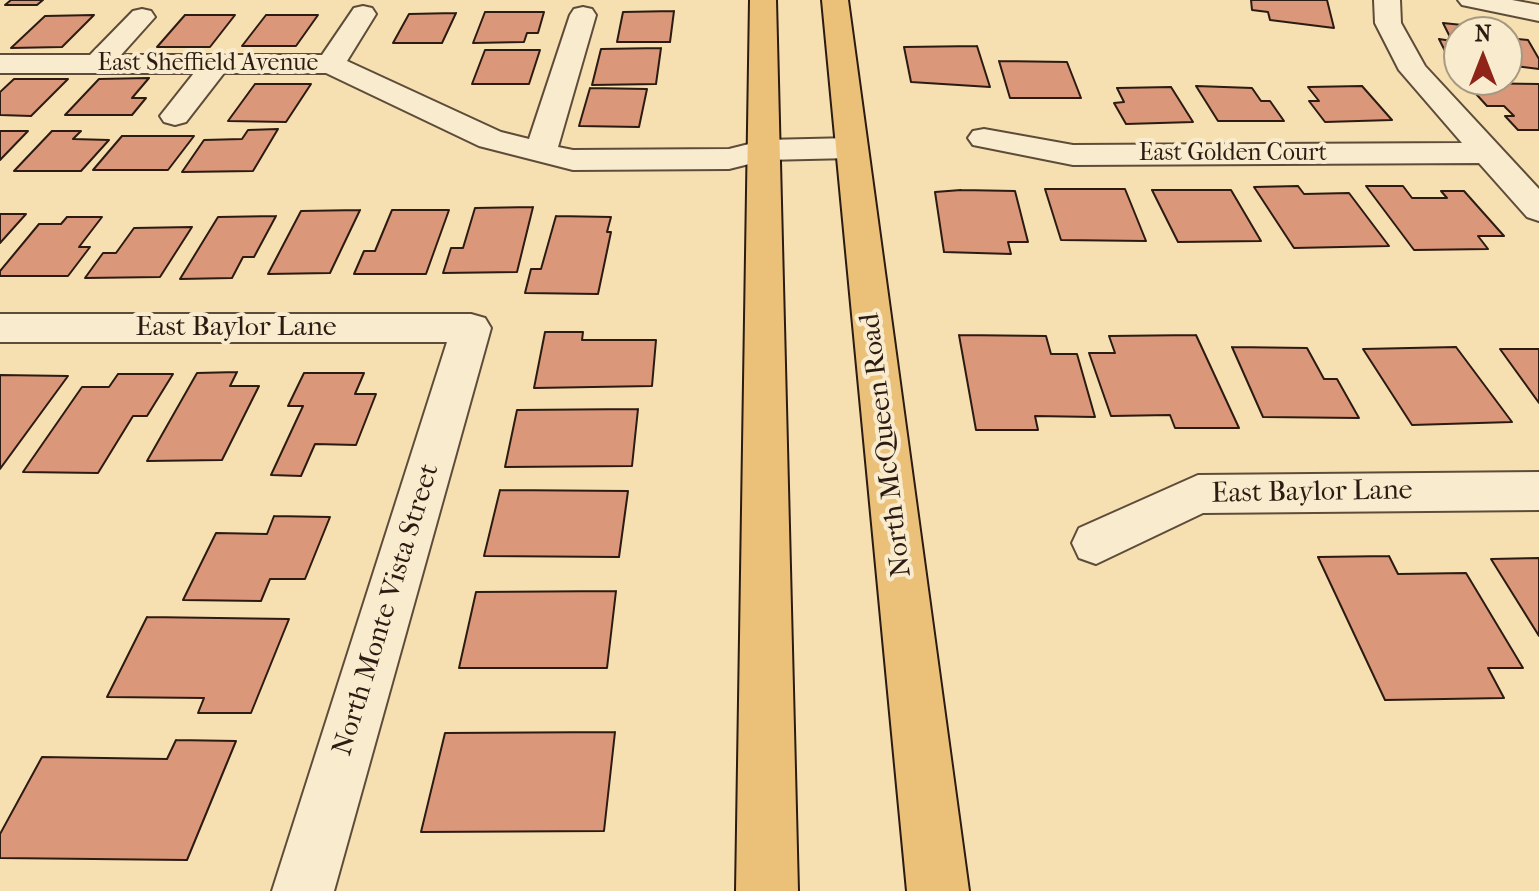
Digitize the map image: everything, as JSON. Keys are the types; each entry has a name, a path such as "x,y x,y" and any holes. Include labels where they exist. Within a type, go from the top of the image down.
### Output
{"main road":[{"path":"763,0 767,891"},
{"name":"North McQueen Road","path":"835,0 938,891"}],"street":[{"path":"1387,0 1388,23 1413,70 1539,210"},
{"path":"1471,0 1539,13"},
{"path":"331,64 363,14"},
{"path":"541,151 583,15"},
{"path":"98,64 142,17"},
{"name":"East Sheffield Avenue","path":"0,64 331,64 490,139 573,160 729,159 765,150 852,148"},
{"path":"175,116 216,64"},
{"name":"East Golden Court","path":"984,138 1073,155 1485,153"},
{"name":"East Baylor Lane","path":"0,328 471,328"},
{"name":"North Monte Vista Street","path":"303,891 471,328"},
{"name":"East Baylor Lane","path":"1096,543 1198,494 1539,491"}],"building":[{"path":"11,0 43,0 37,5 5,5"},
{"path":"1251,0 1327,0 1334,28 1270,20 1268,12 1252,10"},
{"path":"674,11 670,42 617,42 623,12"},
{"path":"485,12 544,12 538,33 527,33 524,42 473,43"},
{"path":"456,13 442,43 393,43 409,14"},
{"path":"94,15 62,47 11,48 45,16"},
{"path":"185,15 235,15 210,47 157,47"},
{"path":"266,15 318,15 296,46 242,46"},
{"path":"1523,40 1528,40 1539,59 1539,69 1523,67"},
{"path":"977,46 990,87 911,82 904,47"},
{"path":"661,48 656,84 592,85 601,49"},
{"path":"485,50 540,50 529,84 472,84"},
{"path":"999,61 1067,62 1081,98 1010,98"},
{"path":"149,78 132,98 146,98 132,115 65,115 99,79"},
{"path":"14,79 68,79 31,116 0,115 0,92"},
{"path":"255,84 311,84 286,122 228,121"},
{"path":"1523,84 1539,84 1539,130 1518,130 1505,116 1514,116 1504,106 1487,106 1478,96 1523,96"},
{"path":"1196,86 1252,88 1261,101 1270,101 1284,121 1218,121"},
{"path":"1362,86 1392,120 1325,122 1309,101 1319,101 1308,87"},
{"path":"1171,87 1193,122 1126,124 1114,103 1124,102 1117,88"},
{"path":"590,88 647,89 639,127 579,126"},
{"path":"278,129 253,171 182,172 204,140 242,139 248,130"},
{"path":"0,131 28,131 0,160"},
{"path":"52,131 81,131 73,139 109,140 81,171 14,171"},
{"path":"122,136 194,136 168,170 93,170"},
{"path":"1298,186 1304,194 1349,193 1389,246 1294,248 1254,187"},
{"path":"1366,186 1403,186 1412,198 1447,198 1441,191 1464,191 1504,236 1478,236 1488,249 1414,250"},
{"path":"1045,189 1125,189 1146,241 1061,240"},
{"path":"1152,190 1231,190 1261,241 1178,242"},
{"path":"1015,191 1028,242 1008,242 1011,254 944,252 935,192"},
{"path":"533,207 517,272 443,273 451,248 463,248 475,208"},
{"path":"360,210 330,273 268,274 301,211"},
{"path":"392,210 449,210 426,274 354,274 364,251 375,251"},
{"path":"0,214 26,214 0,243"},
{"path":"276,216 254,257 243,257 232,278 180,279 218,217"},
{"path":"556,216 611,217 607,232 611,232 598,294 525,293 531,269 541,269"},
{"path":"67,217 102,217 79,247 90,247 68,276 0,276 0,271 39,224 61,224"},
{"path":"192,227 160,277 85,278 103,253 116,253 134,228"},
{"path":"545,332 583,332 582,340 656,340 652,386 534,388"},
{"path":"959,335 1046,336 1051,354 1077,354 1095,417 1035,416 1038,430 976,430"},
{"path":"1196,335 1239,428 1175,428 1170,415 1111,416 1089,353 1115,353 1109,336"},
{"path":"1232,347 1307,348 1324,379 1337,379 1359,418 1263,417"},
{"path":"1456,347 1512,422 1412,425 1363,349"},
{"path":"1500,349 1539,349 1539,403"},
{"path":"237,372 230,386 259,386 222,460 147,461 197,373"},
{"path":"304,373 364,373 355,394 376,394 356,445 315,444 301,476 271,475 303,406 288,406"},
{"path":"118,374 173,374 147,416 133,416 98,473 23,472 82,387 109,387"},
{"path":"0,375 68,376 0,469"},
{"path":"638,409 632,466 505,467 517,410"},
{"path":"500,490 628,491 619,557 484,556"},
{"path":"274,516 330,517 305,579 270,579 261,601 183,600 216,533 267,534"},
{"path":"1389,556 1398,574 1466,573 1523,668 1488,668 1504,698 1385,700 1318,557"},
{"path":"1539,558 1539,636 1491,559"},
{"path":"616,591 607,668 459,668 476,592"},
{"path":"147,617 289,619 251,713 198,713 204,698 107,697"},
{"path":"615,732 604,831 421,832 445,733"},
{"path":"176,740 236,741 187,860 0,858 0,834 42,757 167,759"}]}
